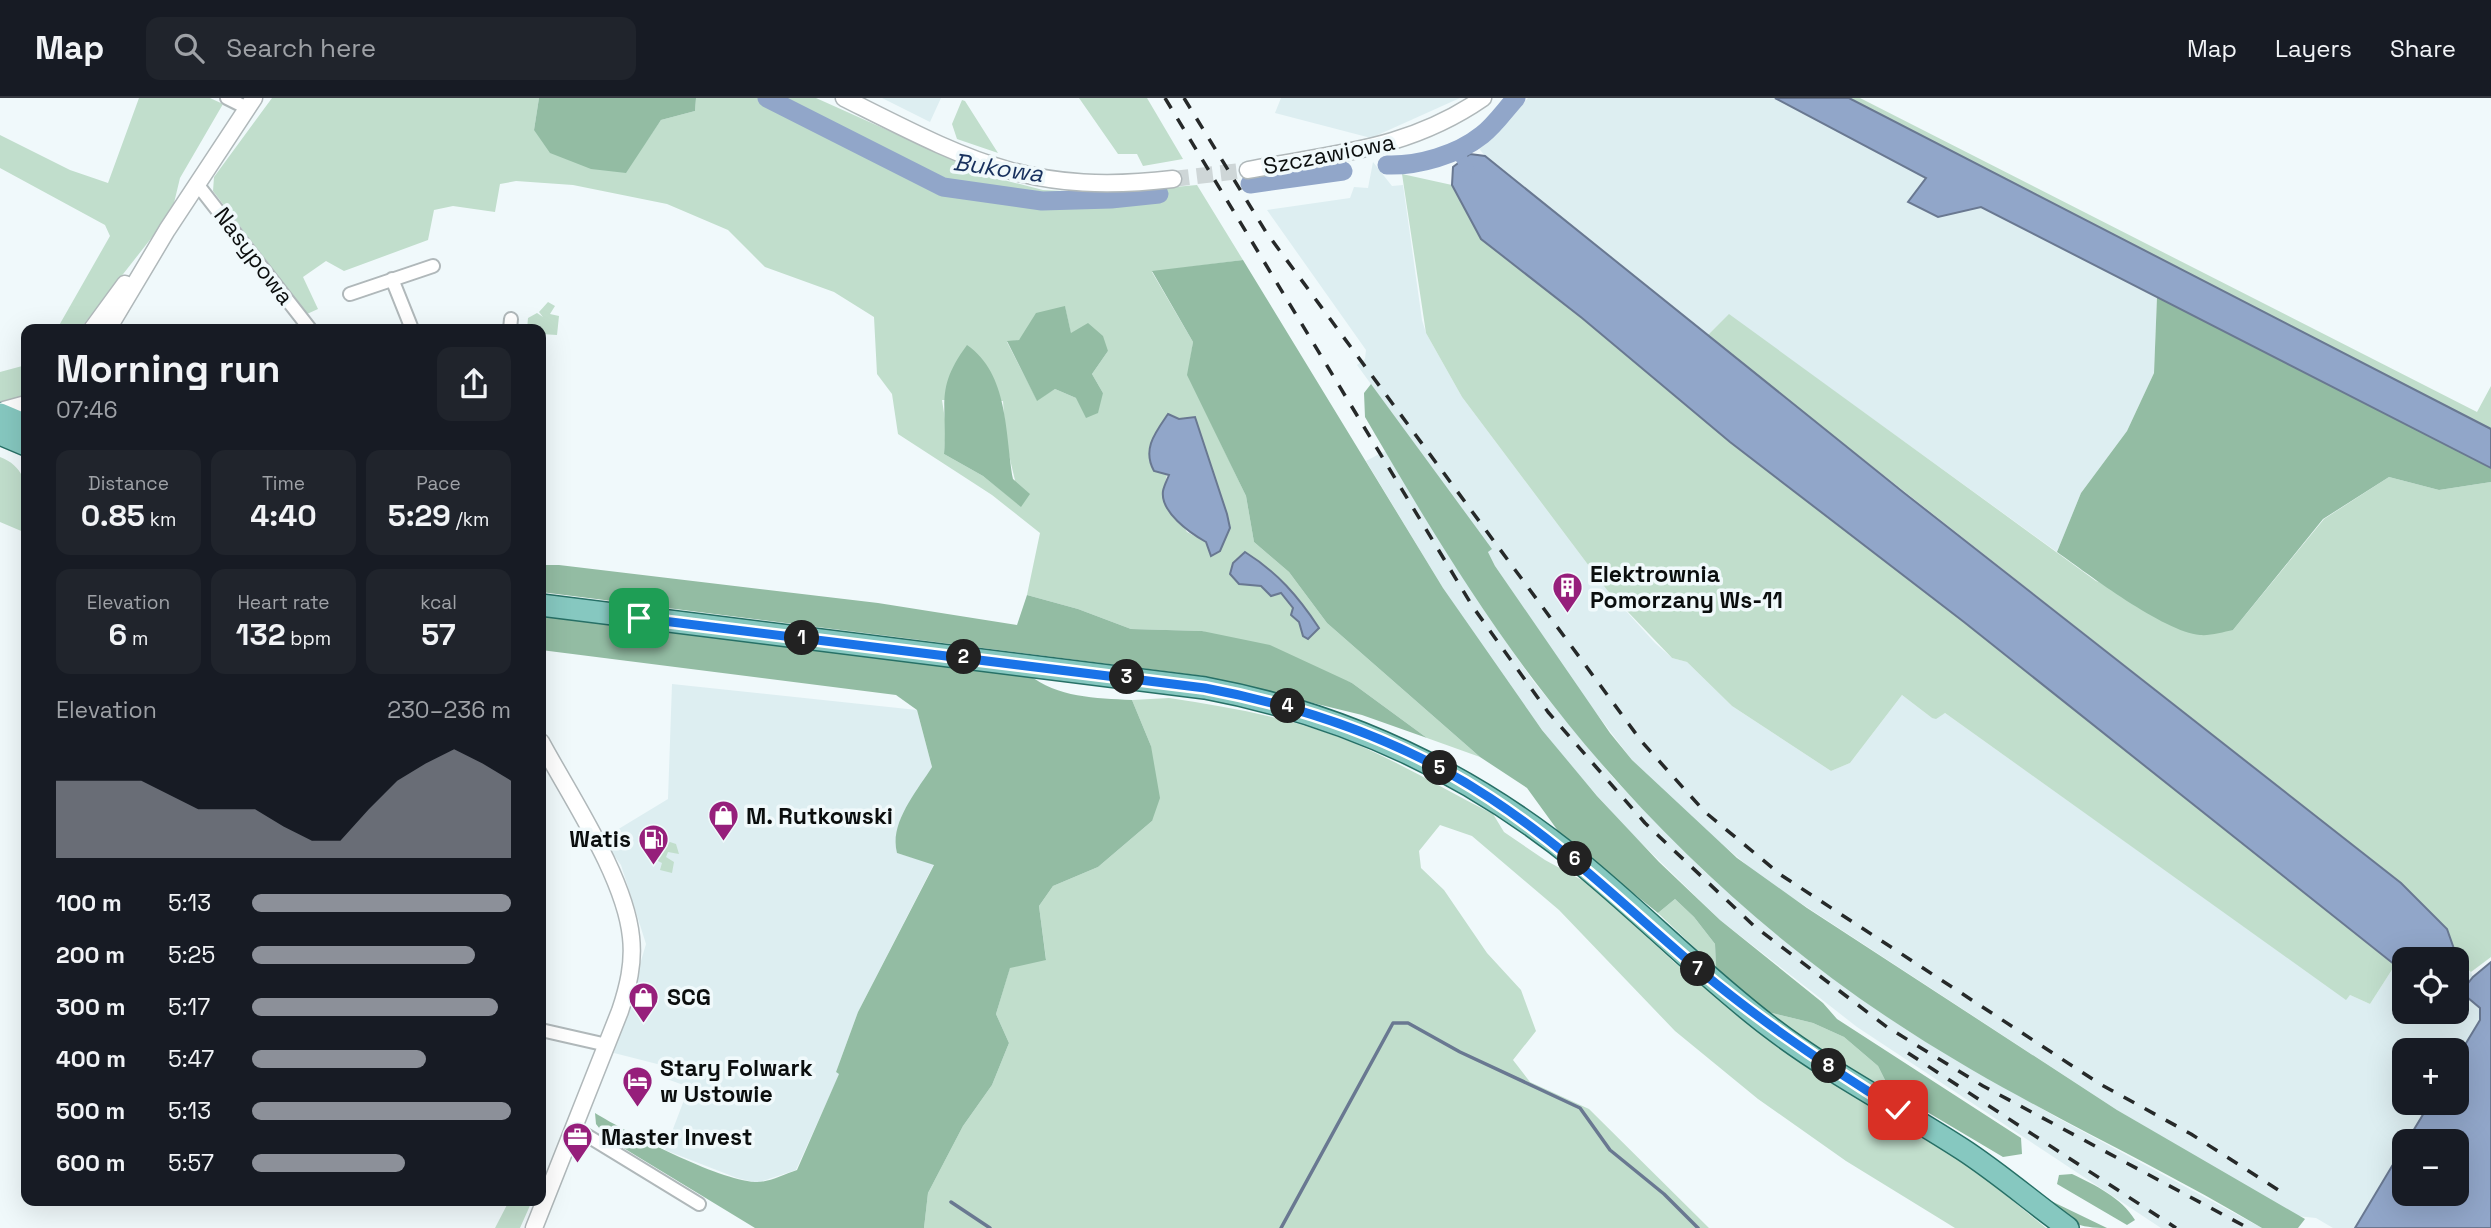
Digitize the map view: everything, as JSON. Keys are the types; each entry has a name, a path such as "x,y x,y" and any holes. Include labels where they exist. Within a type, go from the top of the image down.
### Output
{"main road":[{"path":"0,413 21,423"},
{"path":"0,431 21,442"},
{"path":"546,606 1138,678 1231,693 1305,711 1401,749 1468,784 1570,855 1702,972 1774,1030 1963,1149 2067,1228"}],"street":[{"path":"111,324 167,230 250,103 227,98"},
{"path":"844,98 960,155 1012,173 1090,183 1173,179"},
{"name":"Szczawiowa","path":"1248,170 1391,144 1429,130 1483,98"},
{"name":"Nasypowa","path":"197,184 306,324"},
{"path":"96,324 167,230"},
{"path":"350,294 433,266"},
{"path":"392,279 410,324"},
{"path":"0,413 21,406"},
{"path":"0,431 21,432"},
{"path":"546,751 603,858 620,895 631,931 630,975 607,1045 546,1197"},
{"path":"546,1031 607,1045"},
{"path":"573,1127 699,1205"},
{"path":"534,1228 542,1206"}],"shaded area":[{"path":"882,98 941,98 930,122"},
{"path":"1281,98 1460,98 1371,138 1275,113"},
{"path":"1528,98 1775,98 1927,178 1908,202 1938,217 1981,207 2157,297 2154,373 2127,431 2081,493 2057,552 1729,315 1707,336 1485,156 1477,146 1509,121"},
{"path":"1373,162 1392,186 1403,185 1422,320 1426,333 1462,397 1607,590 1655,643 1672,658 1687,662 1732,706 1831,771 1850,763 1902,695 1932,718 1945,713 2346,999 2350,995 2370,1004 2392,970 2392,1024 2469,1024 2469,998 2480,1008 2480,1020 2469,1038 2392,1038 2392,1115 2423,1115 2414,1129 2392,1129 2392,1166 2355,1228 2333,1228 2316,1218 2296,1216 2117,1110 1761,877 1697,823 1632,760 1581,693 1495,566 1488,552 1491,549 1357,365 1365,359 1366,350 1267,210 1350,198 1354,187 1368,188"},
{"path":"1385,451 1485,612 1534,682 1615,780 1706,873 1803,956 1908,1031 2056,1117 2262,1228 2161,1228 1857,1027 1720,920 1627,829 1569,764 1515,695 1443,588 1366,461"},
{"path":"672,684 917,710 932,767 901,817 897,853 934,864 858,1012 836,1072 840,1073 796,1170 757,1183 665,1150 689,1087 664,1078 665,1066 614,1053 646,944 621,865 602,839 668,799"}],"green space":[{"path":"139,98 210,98 223,104 180,178 174,203 160,227 84,324 60,324 110,236 105,225 0,168 0,135 70,170 108,183"},
{"path":"272,98 539,98 534,130 646,142 661,120 695,111 696,98 816,98 992,177 1043,190 1109,193 1197,185 1243,260 1152,272 1193,342 1188,375 1246,496 1254,542 1289,572 1327,623 1480,757 1427,738 1352,683 1202,631 1131,629 1078,609 1027,595 1040,533 992,495 898,434 892,394 877,374 874,317 834,292 765,267 728,230 667,204 573,185 516,181 500,184 495,212 453,206 434,210 428,240 344,271 326,261 303,277 318,309 307,314 213,191 214,177","holes":["1065,307 1071,334 1108,351 1092,374 1103,393 1076,398 1055,389 1037,400 1007,342 1019,340","942,400 1003,401 1006,442 1021,506 983,476 944,454 946,426","1195,417 1209,467 1206,542 1187,532 1163,493 1179,419"]},
{"path":"539,98 696,98 695,111 661,120 626,173 591,169 550,153 534,130"},
{"path":"1079,98 1147,98 1183,159 1143,166 1137,154 1118,154"},
{"path":"1849,98 1860,98 2477,412 2491,386 2491,429"},
{"path":"962,100 998,153 957,139 952,124"},
{"path":"1402,174 1452,185 1481,239 1582,318 1730,442 1964,622 2392,963 2392,970 2370,1004 2350,995 2346,1000 1945,713 1936,719 1932,718 1902,695 1850,763 1831,771 1732,706 1687,662 1672,658 1607,590 1462,397 1426,333"},
{"path":"1243,260 1443,588 1542,730 1597,796 1659,862 1720,920 1823,1003 1837,1019 2021,1138 2022,1154 2003,1157 1912,1103 1887,1084 1878,1066 1844,1037 1813,1023 1768,1012 1716,968 1715,944 1694,917 1675,899 1658,913 1561,835 1527,788 1480,757 1327,623 1289,572 1254,542 1246,496 1187,375 1193,342 1152,271"},
{"path":"2157,297 2491,468 2491,482 2439,490 2389,477 2323,519 2233,630 2200,635 2167,624 2147,613 2057,552 2081,493 2127,431 2154,373"},
{"path":"548,302 555,306 550,314 559,316 557,335 546,334 546,324 527,324 528,318 537,313 543,317 539,312"},
{"path":"1065,306 1071,333 1088,323 1103,336 1108,351 1092,374 1103,393 1098,413 1086,418 1076,398 1055,389 1037,401 1007,341 1019,340 1036,313"},
{"path":"1729,314 2096,581 2233,630 2324,519 2389,477 2439,490 2491,482 2491,957 2471,972 2469,970 2469,947 2453,947 2447,929 2401,883 1707,336"},
{"path":"967,345 981,357 998,388 1013,479 1030,494 1021,507 983,476 944,454 946,386"},
{"path":"21,366 21,398 0,404 0,372"},
{"path":"1371,384 1492,549 1488,552 1495,566 1610,733 1632,760 1737,858 1807,908 2117,1110 2305,1219 2298,1228 2262,1228 1953,1059 1805,958 1708,874 1618,782 1576,733 1490,619 1365,417 1364,393"},
{"path":"0,457 11,463 21,475 21,531 0,522"},
{"path":"546,565 878,603 1017,625 1027,595 1078,609 1131,629 1202,631 1270,645 1352,683 1427,738 1362,715 1203,676 546,593"},
{"path":"546,617 1028,674 1064,692 1132,700 1151,746 1160,798 1152,821 1098,867 1053,886 1039,906 1046,960 1010,968 996,1014 1009,1043 992,1085 963,1126 928,1193 924,1228 755,1228 607,1138 596,1124 595,1113 697,1165 739,1179 765,1181 797,1170 839,1074 836,1072 858,1012 934,865 897,853 897,830 901,819 932,767 917,710 896,695 546,651"},
{"path":"1169,698 1277,718 1329,734 1394,762 1493,814 1504,832 1545,860 1589,884 1674,962 1775,1045 1962,1159 2046,1228 1955,1228 1846,1161 1758,1099 1675,1031 1559,910 1472,836 1440,825 1419,851 1421,868 1444,890 1487,953 1521,990 1536,1031 1513,1060 1530,1082 1589,1109 1709,1228 924,1228 928,1193 963,1126 992,1085 1009,1043 996,1014 1010,967 1046,959 1039,906 1053,886 1098,867 1152,821 1151,746 1132,700"},
{"path":"670,842 676,844 679,854 668,852 666,857 674,862 672,873 660,870 662,863 646,855"},
{"path":"1675,899 1694,917 1715,944 1716,968 1658,913"},
{"path":"1768,1012 1813,1023 1844,1037 1878,1066 1887,1084 1912,1103 1855,1075"},
{"path":"2072,1174 2115,1199 2135,1220 2127,1225 2057,1184 2059,1175"},
{"path":"2049,1200 2107,1228 2074,1223 2061,1214"},
{"path":"506,1206 530,1206 520,1228 495,1228"}],"water":[{"path":"1775,98 1849,98 2491,429 2491,468 1981,207 1938,217 1908,202 1926,178"},
{"path":"1470,154 1485,156 1903,492 2401,883 2447,929 2453,947 2392,947 2392,963 1964,622 1730,442 1582,318 1481,239 1452,185 1453,167"},
{"path":"1168,414 1179,419 1195,417 1227,514 1230,528 1220,551 1211,556 1206,542 1185,527 1166,507 1163,491 1169,475 1154,471 1151,463 1149,455 1152,441"},
{"path":"1245,552 1277,576 1311,616 1319,628 1308,639 1303,636 1299,622 1291,615 1293,608 1281,593 1271,596 1261,586 1239,584 1230,574 1233,563"},
{"path":"2491,962 2491,1228 2355,1228 2392,1166 2392,1206 2469,1206 2469,1129 2414,1129 2423,1115 2469,1115 2469,1038 2480,1020 2480,1008 2469,999 2469,982"}],"waterway":[{"name":"Bukowa","path":"767,98 943,187 1042,201 1111,199 1159,194"},
{"name":"Bukowa","path":"1387,165 1424,161 1461,148 1487,131 1516,98"},
{"path":"1456,150 1469,170"},
{"name":"Bukowa","path":"1250,184 1343,171"},
{"path":"1281,1228 1393,1023 1408,1023 1460,1052 1580,1108 1610,1150 1664,1194 1698,1228"},
{"path":"951,1202 990,1228"}],"tunnel":[{"path":"1173,179 1248,170"}],"railway":[{"path":"1165,98 1473,607 1548,712 1645,823 1754,926 1887,1027 1983,1086 2248,1228"},
{"path":"1184,98 1266,232 1642,742 1705,812 1781,875 2100,1084 2191,1134 2283,1193"},
{"path":"1908,1053 2176,1228"}],"place":[{"name":"Elektrownia Pomorzany Ws-11","path":"1567,614"},
{"name":"M. Rutkowski","path":"723,843"},
{"name":"Watis","path":"654,866"},
{"name":"SCG","path":"644,1024"},
{"name":"Stary Folwark w Ustowie","path":"637,1108"},
{"name":"Master Invest","path":"578,1164"}],"route":[{"path":"639,618 1174,683 1281,704 1354,729 1446,771 1536,829 1581,863 1702,972 1774,1030 1898,1110"}]}
